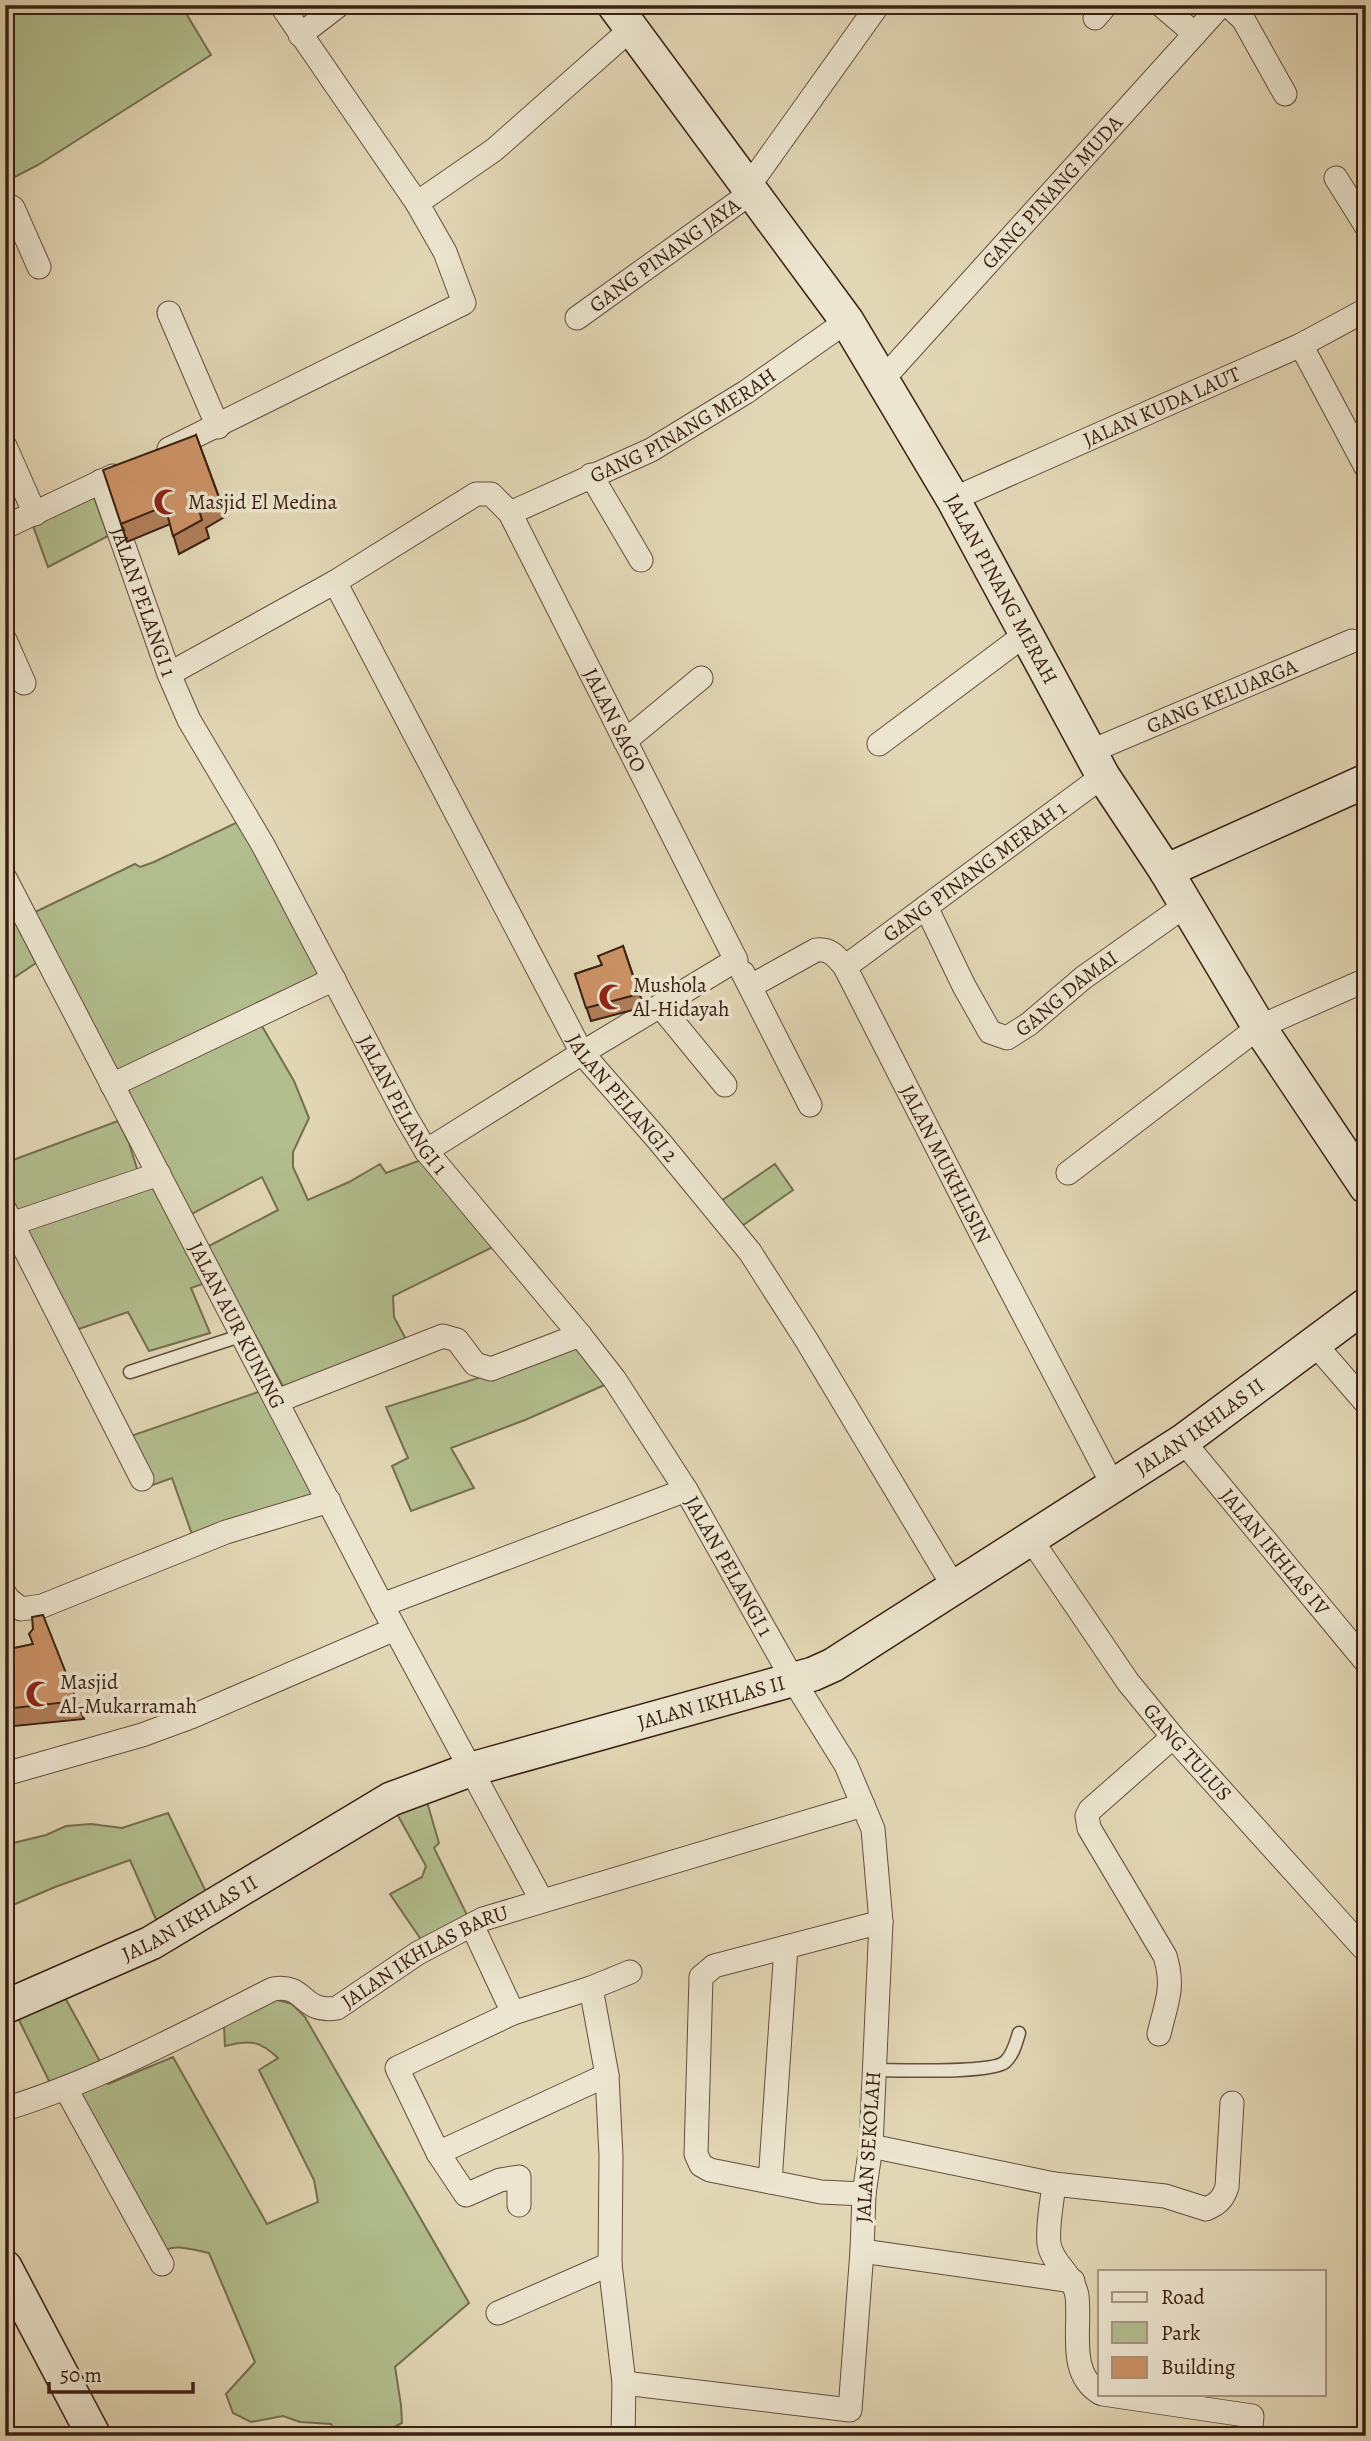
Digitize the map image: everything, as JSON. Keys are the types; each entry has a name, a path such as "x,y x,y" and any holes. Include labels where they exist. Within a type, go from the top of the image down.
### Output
{"street":[{"path":"5,527 218,427 464,303 445,252 417,203 281,5"},
{"path":"300,35 339,5"},
{"name":"GANG PINANG JAYA","path":"578,318 750,189 878,5"},
{"path":"1161,5 1195,34"},
{"name":"GANG PINANG MUDA","path":"883,379 1221,5"},
{"path":"1228,5 1243,19 1285,94"},
{"path":"417,203 494,150 623,17"},
{"name":"JALAN PINANG MERAH","path":"623,17 847,321 953,499 1096,764 1166,871 1259,1027 1366,1186"},
{"path":"1336,178 1366,226"},
{"path":"5,203 13,208 39,267"},
{"name":"JALAN KUDA LAUT","path":"953,499 1301,345 1366,310"},
{"path":"169,313 218,427"},
{"name":"GANG PINANG MERAH","path":"510,513 651,450 746,392 847,321"},
{"path":"1301,345 1366,467"},
{"path":"5,446 35,514"},
{"path":"591,475 640,560"},
{"name":"JALAN PELANGI 1","path":"101,481 169,674 189,720 263,845 426,1151 615,1380 686,1490 792,1678"},
{"name":"JALAN SAGO","path":"169,674 335,582 476,494 491,494 510,513 736,960"},
{"name":"JALAN PELANGI 2","path":"335,582 582,1053 750,1252 807,1340 954,1587"},
{"path":"879,744 1026,634"},
{"path":"5,640 24,683"},
{"name":"GANG KELUARGA","path":"1096,764 1352,642"},
{"path":"625,741 701,678"},
{"name":"GANG PINANG MERAH 1","path":"845,967 926,907 1096,764"},
{"path":"1166,871 1366,781"},
{"name":"JALAN AUR KUNING","path":"5,878 382,1605 542,1901"},
{"name":"GANG DAMAI","path":"926,907 964,986 990,1032 1007,1038 1029,1024 1083,978 1186,905"},
{"path":"751,986 816,950 830,951 845,967"},
{"path":"426,1151 736,960 810,1104"},
{"name":"JALAN MUKHLISIN","path":"845,967 1113,1485"},
{"path":"112,1085 334,979"},
{"path":"1068,1173 1259,1027 1366,980"},
{"path":"661,1007 725,1086"},
{"path":"142,1479 8,1220 159,1174"},
{"name":"JALAN IKHLAS II","path":"5,2007 151,1943 391,1799 472,1769 813,1674 833,1665 1183,1441 1366,1305"},
{"path":"277,1401 443,1336 457,1340 475,1364 491,1369 580,1335"},
{"path":"1314,1343 1366,1403"},
{"name":"JALAN IKHLAS IV","path":"1183,1441 1366,1662"},
{"path":"382,1605 686,1490"},
{"path":"5,1594 21,1609 42,1606 226,1532 329,1501"},
{"name":"GANG TULUS","path":"1030,1538 1128,1682 1172,1737 1366,1951"},
{"path":"5,1774 142,1735 191,1717 395,1629"},
{"name":"JALAN SEKOLAH","path":"624,2383 850,2410 864,2194 872,2147 881,1922 873,1829 846,1765 792,1678"},
{"path":"1159,2034 1171,1987 1165,1956 1089,1828 1087,1815 1172,1737"},
{"name":"JALAN IKHLAS BARU","path":"5,2109 66,2089 186,2034 274,1989 292,1989 316,2008 337,2008 418,1953 483,1919 863,1805"},
{"path":"864,2194 821,2192 701,2165 696,2154 701,1977 714,1966 881,1922"},
{"path":"472,1925 513,2013"},
{"path":"770,2182 786,1947"},
{"path":"519,2205 519,2177 500,2180 466,2195 438,2152 397,2068 513,2013 630,1972"},
{"path":"592,1987 607,2075 611,2155 610,2264 624,2383 623,2436"},
{"path":"438,2152 607,2075"},
{"path":"66,2089 162,2264"},
{"path":"872,2147 1054,2184 1165,2196 1206,2209 1217,2205 1224,2197 1227,2186 1232,2103"},
{"path":"1054,2184 1049,2241 1054,2257 1073,2281 1077,2295 1079,2367 1086,2382 1098,2391"},
{"path":"862,2251 1073,2281"},
{"path":"498,2313 610,2264"},
{"path":"5,2267 94,2436"},
{"path":"1121,2396 1252,2416 1250,2436"}],"lane":[{"path":"130,1372 243,1335"},
{"path":"873,2070 982,2069 1000,2066 1012,2054 1019,2033"}],"green space":[{"path":"5,5 181,5 211,55 38,165 5,182"},
{"path":"94,497 108,536 48,567 32,523"},
{"path":"242,820 322,975 117,1076 31,914 135,864 140,867 154,862"},
{"path":"13,917 36,963 5,981 5,920"},
{"path":"259,1021 294,1081 309,1118 293,1152 293,1167 308,1200 349,1182 380,1164 386,1173 421,1160 493,1247 393,1296 394,1317 408,1343 285,1390 207,1247 278,1210 262,1177 188,1216 126,1098 126,1084"},
{"path":"118,1121 129,1143 138,1172 14,1219 5,1202 5,1163"},
{"path":"775,1164 793,1190 739,1228 721,1201"},
{"path":"151,1184 205,1283 191,1288 210,1333 149,1351 128,1312 73,1331 21,1231"},
{"path":"576,1343 609,1383 525,1420 451,1448 474,1488 411,1511 392,1466 408,1458 386,1407 513,1367"},
{"path":"261,1391 319,1497 194,1540 172,1478 150,1486 125,1438"},
{"path":"425,1795 439,1843 434,1848 468,1917 422,1941 390,1894 422,1877 426,1866 397,1814"},
{"path":"168,1813 208,1896 158,1924 130,1860 13,1905 5,1867 5,1845 46,1835 66,1826 91,1824 122,1828"},
{"path":"63,1994 103,2067 53,2089 16,2014"},
{"path":"274,1999 292,2004 305,2017 469,2303 395,2367 402,2423 378,2436 337,2436 331,2424 300,2422 283,2416 251,2422 233,2413 226,2394 255,2362 209,2253 179,2248 162,2252 79,2095 103,2079 108,2084 173,2057 267,2224 318,2202 314,2180 259,2070 278,2058 254,2043 225,2046 224,2027 235,2017"}],"building":[{"name":"Masjid El Medina","path":"196,435 219,498 199,510 202,520 173,536 165,506 121,524 103,470"},
{"name":"Mushola Al-Hidayah","path":"623,946 639,994 586,1008 575,974 602,965 598,956"},
{"name":"Masjid Al-Mukarramah","path":"43,1615 77,1701 5,1709 5,1650 33,1644 29,1634 33,1629 32,1617"}],"place":[{"name":"Masjid El Medina","path":"167,502"},
{"name":"Mushola Al-Hidayah","path":"612,997"},
{"name":"Masjid Al-Mukarramah","path":"39,1694"}]}
